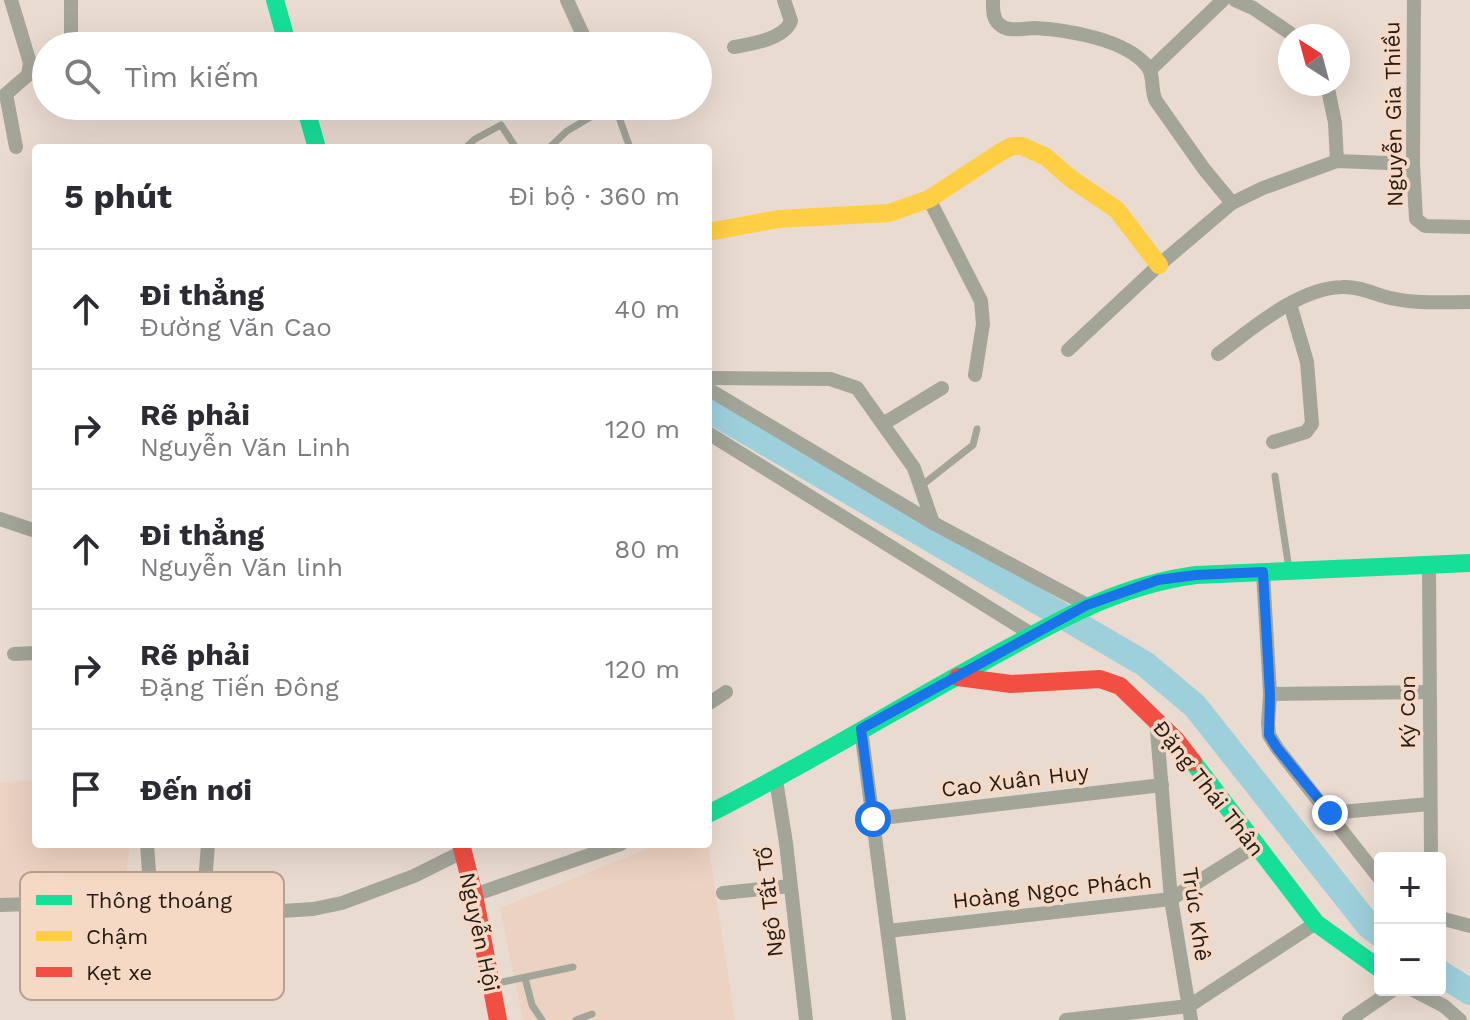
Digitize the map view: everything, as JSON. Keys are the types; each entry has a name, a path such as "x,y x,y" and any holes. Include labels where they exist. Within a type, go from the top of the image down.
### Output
{"street":[{"path":"11,0 30,63 24,81 6,94 16,147"},
{"path":"71,0 71,32"},
{"path":"275,0 284,32"},
{"path":"567,0 582,32"},
{"path":"734,47 764,40 790,25 784,0"},
{"path":"993,0 995,20 1000,26 1009,29 1035,28 1095,38 1124,49 1140,60 1150,70 1152,93 1156,101 1232,203"},
{"path":"1150,70 1223,0"},
{"path":"1235,0 1278,25"},
{"name":"Nguyễn Gia Thiều","path":"1414,0 1413,164 1416,219 1425,226 1470,227"},
{"path":"1329,96 1337,161"},
{"path":"309,120 316,144"},
{"path":"712,231 778,219 889,213 929,199 1012,146 1035,150 1117,210 1159,265"},
{"path":"1068,350 1159,265 1232,203 1263,188 1337,161 1413,164"},
{"path":"929,199 981,301 983,324 975,375"},
{"path":"1218,354 1264,319 1290,304 1334,287 1345,286 1417,302 1470,302"},
{"path":"1273,442 1306,432 1312,424 1307,362 1290,304"},
{"path":"712,378 830,379 846,382 865,396 914,468 933,523"},
{"path":"883,424 942,388"},
{"path":"712,391 933,523 1087,605"},
{"path":"712,435 1033,635"},
{"path":"0,519 32,530"},
{"path":"712,812 776,780 861,729 1087,605 1158,580 1196,575 1470,563"},
{"name":"Ký Con","path":"1429,565 1431,852"},
{"path":"1263,572 1270,694 1269,735 1374,871"},
{"path":"14,654 32,653"},
{"name":"Đặng Thái Thân","path":"958,677 1011,684 1100,679 1120,686 1155,717 1316,923 1374,965"},
{"path":"712,701 726,692"},
{"path":"1270,694 1429,692"},
{"name":"Trúc Khê","path":"1155,717 1171,899 1190,1013"},
{"path":"861,729 899,1020"},
{"name":"Ngô Tất Tố","path":"776,780 806,1020"},
{"name":"Cao Xuân Huy","path":"873,819 1162,785"},
{"path":"1330,813 1429,804"},
{"name":"Hoàng Ngọc Phách","path":"888,931 1171,899 1255,846"},
{"path":"147,848 149,872"},
{"path":"206,872 208,848"},
{"path":"284,910 327,906 414,876 462,848"},
{"name":"Nguyễn Hội","path":"462,848 498,1020"},
{"path":"474,895 609,848"},
{"path":"723,893 790,886"},
{"path":"0,905 20,904"},
{"path":"1446,920 1470,926"},
{"path":"1066,1020 1190,1013 1316,923"},
{"path":"1349,1020 1384,996"},
{"path":"1425,996 1444,1006 1460,1020"}],"lane":[{"path":"553,144 567,131 587,120"},
{"path":"618,120 628,144"},
{"path":"469,144 501,125 513,144"},
{"path":"919,487 973,445 977,429"},
{"path":"1275,476 1289,571"},
{"path":"491,984 573,967"},
{"path":"525,978 532,1005 542,1020"},
{"path":"576,1020 592,1014"}],"shaded area":[{"path":"32,781 32,848 129,848 126,872 20,872 20,898 0,899 0,782"},
{"path":"649,848 709,848 735,1020 523,1020 500,908"}],"waterway":[{"path":"712,411 1145,664 1195,706 1374,930"},
{"path":"1446,977 1470,992"}],"traffic: fast":[{"path":"275,0 284,32"},
{"path":"309,120 316,144"},
{"path":"712,812 1057,622 1137,588 1196,575 1470,563"},
{"path":"1193,762 1316,923 1374,965"}],"traffic: slow":[{"path":"712,231 778,219 889,213 929,199 999,153 1012,146 1022,146 1046,157 1070,178 1117,210 1159,265"}],"traffic: jam":[{"path":"958,677 1011,684 1100,679 1120,686 1176,740 1193,762"},
{"path":"462,848 498,1020"}],"route":[{"path":"873,819 861,729 1087,605 1158,580 1263,572 1270,694 1269,735 1330,813"}]}
